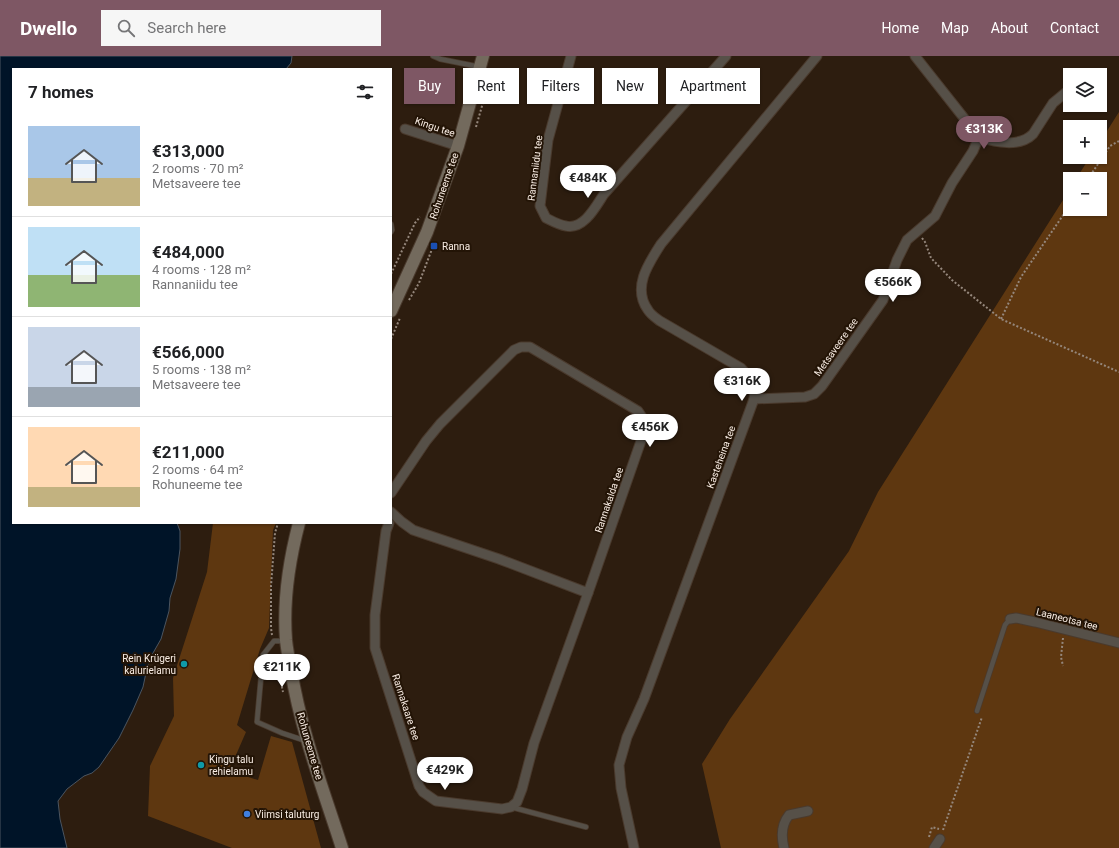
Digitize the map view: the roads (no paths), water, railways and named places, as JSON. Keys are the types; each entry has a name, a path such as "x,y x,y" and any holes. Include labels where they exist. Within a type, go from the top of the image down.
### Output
{"street":[{"name":"Rannaniidu tee","path":"571,56 548,140 540,206 546,218 567,227 575,226 590,216 604,194 726,56"},
{"name":"Kasteheina tee","path":"634,848 621,788 619,765 754,399 755,389 752,380 741,368 660,321 649,312 642,300 640,288 647,266 661,244 817,56"},
{"path":"914,56 979,137 1004,142 1026,140 1033,134 1053,103 1063,95"},
{"name":"Rohuneeme tee","path":"392,309 427,232 458,146 482,62"},
{"name":"Kingu tee","path":"405,129 458,146"},
{"name":"Metsaveere tee","path":"754,399 805,397 814,394 822,386 883,300 907,240 935,216 952,183 973,151 979,137"},
{"name":"Rannakalda tee","path":"392,492 426,441 440,424 514,350 521,347 530,347 638,411 642,417 642,438 588,593"},
{"path":"392,518 413,530 499,559 588,593 534,743 522,789 517,802 511,807"},
{"name":"Rohuneeme tee","path":"299,524 293,546 285,600 286,641 294,690 307,742 342,848"},
{"name":"Rannakaare tee","path":"389,524 386,532 375,615 376,648 419,786 423,792 436,801 502,809 511,807"},
{"name":"Laaneotsa tee","path":"1010,619 1016,618 1035,622 1119,643"},
{"path":"784,848 782,833 784,822 789,815 808,811"},
{"path":"934,848 940,839"}],"lane":[{"path":"433,56 440,59 482,62"},
{"path":"977,710 1005,625 1010,619"},
{"path":"286,641 274,641 263,655 257,722 307,742"},
{"path":"511,807 586,827"}],"water":[{"path":"0,56 292,56 291,63 287,68 12,68 12,524 177,524 180,531 180,549 176,579 170,598 169,611 161,639 147,668 143,687 133,710 119,738 99,767 67,789 58,801 60,819 67,848 0,848"}],"place":[{"name":"Ranna","path":"434,246"},
{"name":"Rein Krügeri kalurielamu","path":"184,664"},
{"name":"Kingu talu rehielamu","path":"201,765"},
{"name":"Viimsi taluturg","path":"247,814"}]}
